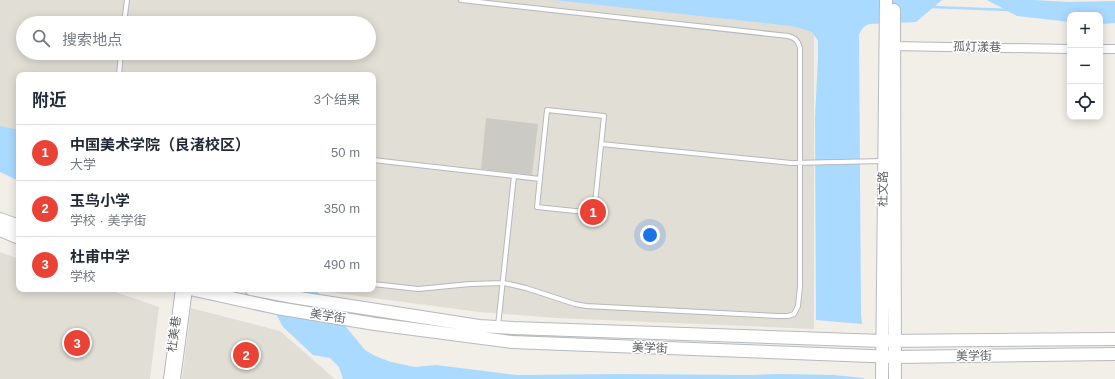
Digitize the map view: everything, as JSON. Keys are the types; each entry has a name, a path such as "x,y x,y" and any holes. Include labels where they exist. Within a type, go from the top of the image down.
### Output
{"street":[{"name":"杜文路","path":"886,0 889,41 896,341 895,379"},
{"name":"杜文路","path":"882,379 884,161 889,41 894,0"},
{"name":"孤灯漾巷","path":"889,41 1067,48"},
{"path":"1103,49 1115,49"},
{"path":"0,219 16,225"},
{"path":"0,230 16,237"},
{"name":"杜美巷","path":"168,379 180,292"},
{"name":"杜美巷","path":"176,379 189,292"},
{"name":"美学街","path":"203,292 277,308 375,324 512,342 882,357 1115,354"},
{"name":"美学街","path":"268,292 479,326 882,341 1115,339"}],"lane":[{"path":"125,16 127,0"},
{"path":"376,284 418,289 470,284 504,283 586,306 778,316 788,316 794,314 798,306 800,286 800,48 798,41 794,38 461,0"},
{"path":"119,72 120,60"},
{"path":"547,110 604,116 594,213 537,207 540,179 547,110"},
{"path":"601,144 791,163 884,161"},
{"path":"376,160 540,179"},
{"path":"497,340 514,176"}],"shaded area":[{"path":"0,0 598,0 814,23 814,329 557,318 479,312 328,292 376,292 376,72 16,72 16,134 0,131"},
{"path":"0,252 16,258 16,292 116,292 159,307 150,379 0,379"},
{"path":"191,308 280,331 335,379 182,379"}],"water":[{"path":"554,0 942,0 916,22 870,24 863,28 859,35 862,324 816,320 815,118 818,41 812,32 791,26"},
{"path":"987,0 1069,2 1115,1 1115,23 1103,24 1103,12 1067,12 1067,22 1017,16"},
{"path":"0,126 16,129 16,180 0,172"},
{"path":"265,292 317,292 365,350 375,356 391,362 415,367 436,365 517,375 780,374 834,375 864,379 343,379 339,367 330,358 313,355 283,327"}],"building":[{"path":"486,118 538,124 532,175 481,169"}],"waterway":[{"path":"932,7 1009,10"}],"place":[{"name":"中国美术学院（良渚校区）","path":"593,212"},
{"name":"杜甫中学","path":"77,343"},
{"name":"玉鸟小学","path":"246,355"}]}
